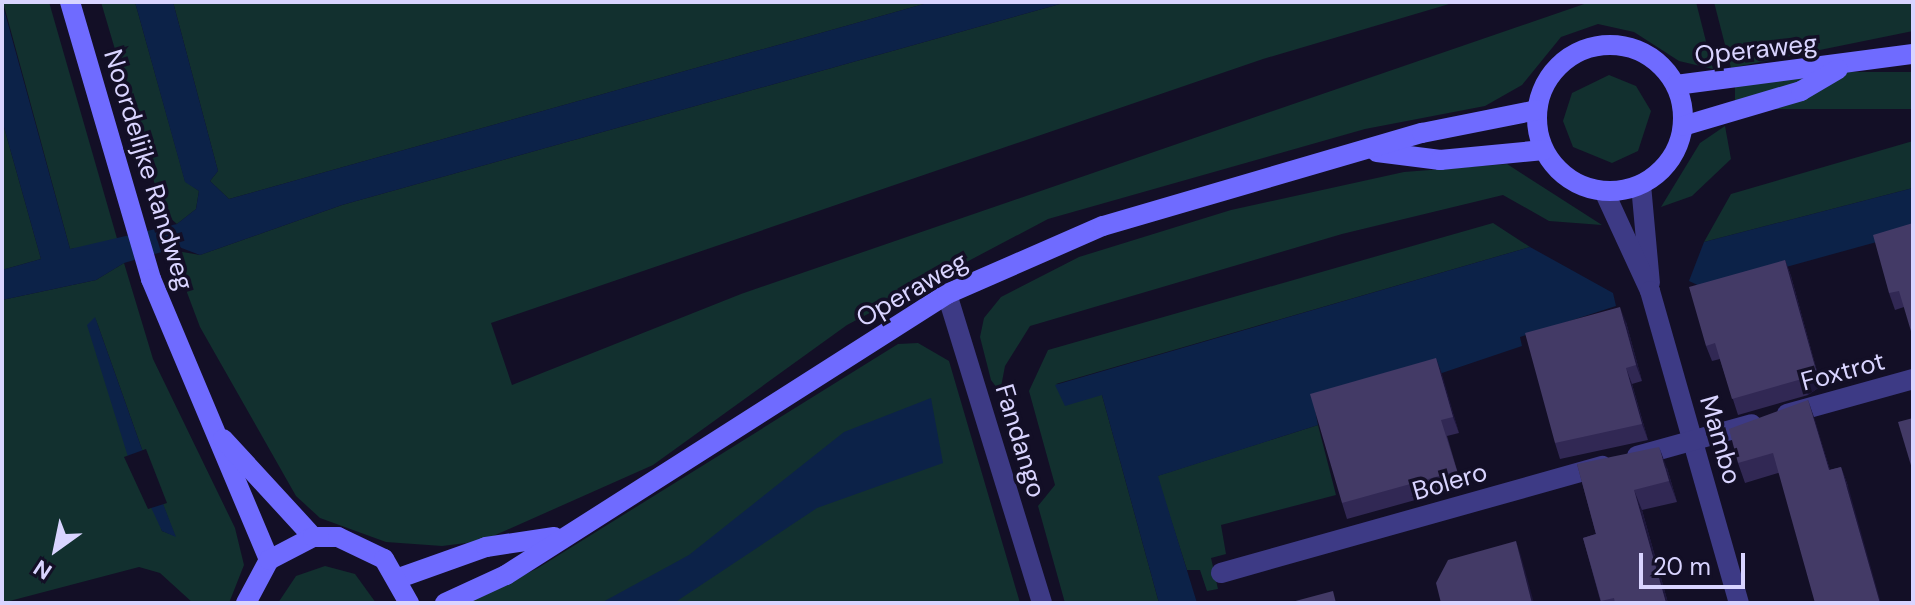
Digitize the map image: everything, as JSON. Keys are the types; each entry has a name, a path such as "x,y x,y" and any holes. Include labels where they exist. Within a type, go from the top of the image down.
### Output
{"main road":[{"name":"Noordelijke Randweg","path":"70,2 151,279 223,439 237,494 269,560"},
{"path":"1597,45 1643,52 1676,85 1683,126 1670,161 1641,185 1604,191 1568,178 1544,150 1537,110 1556,68 1597,45"},
{"name":"Operaweg","path":"1676,85 1841,67 1913,54"},
{"name":"Operaweg","path":"1683,126 1801,91 1841,67"},
{"name":"Operaweg","path":"445,603 506,575 558,536 604,514 947,294 1103,226 1373,152 1422,133 1537,110"},
{"name":"Operaweg","path":"1373,152 1440,160 1544,150"},
{"name":"Noordelijke Randweg","path":"223,439 313,537"},
{"name":"Operaweg","path":"399,578 486,547 558,536"},
{"path":"246,603 269,560 313,537 363,544 399,578 409,603"}],"street":[{"name":"Mambo","path":"1641,185 1650,291"},
{"name":"Mambo","path":"1604,191 1650,291 1739,603"},
{"name":"Fandango","path":"947,294 1042,603"},
{"name":"Foxtrot","path":"1694,440 1913,379"},
{"name":"Bolero","path":"1221,573 1694,440"}],"green space":[{"path":"3,2 49,2 118,242 70,249"},
{"path":"101,2 135,2 185,181 199,191 196,209 177,224 163,212"},
{"path":"173,2 931,2 229,199 210,181 218,171"},
{"path":"1067,2 1456,2 1263,59 491,323 512,385 741,294 1590,2 1696,2 1713,69 1679,61 1634,32 1598,24 1561,37 1522,85 1485,106 1365,129 1048,219 847,325 653,465 482,541 442,546 386,542 320,518 296,496 200,327 171,250 200,255 342,205"},
{"path":"1714,2 1913,2 1913,31 1731,68"},
{"path":"1735,72 1913,72 1913,109 1735,109"},
{"path":"1609,75 1636,86 1651,111 1638,151 1612,163 1573,147 1563,121 1572,93"},
{"path":"2,120 41,259 2,270"},
{"path":"1725,126 1731,159 1692,196 1661,207 1700,143"},
{"path":"1913,141 1913,188 1704,242 1731,194"},
{"path":"1507,164 1602,225 1549,221 1503,195 1342,234 1030,326 1005,366 1000,392 991,380 980,337 984,318 1001,297 1079,257 1231,210 1404,172"},
{"path":"1493,223 1530,247 1056,384 1102,395 1159,603 1065,603 1038,506 1055,485 1029,391 1048,350"},
{"path":"124,263 153,359 235,528 244,565 229,603 193,603 160,573 139,567 2,603 2,300 96,280","holes":["95,317 175,536 162,531"]},
{"path":"918,343 949,361 1020,603 468,603 538,568 898,344"},
{"path":"1318,425 1336,495 1221,525 1226,554 1211,558 1218,589 1207,591 1200,570 1187,570 1157,476"},
{"path":"325,566 355,574 376,603 278,603 296,576"}],"water":[{"path":"2,2 70,249 177,224 196,209 199,191 185,182 135,2 173,2 218,171 210,181 229,199 931,2 1067,2 342,205 200,255 179,247 124,263 96,280 2,300 2,270 41,259 2,120"},
{"path":"1913,188 1913,232 1706,289 1689,281 1704,242"},
{"path":"1530,247 1613,293 1616,306 1520,337 1522,346 1436,375 1313,399 1318,425 1158,476 1197,603 1159,603 1102,395 1065,406 1055,385"},
{"path":"95,317 176,537 162,531 129,460 87,325"},
{"path":"931,398 943,463 817,508 674,603 601,603 689,555 844,432"}],"pier":[{"path":"146,449 167,503 148,509 124,457"}],"building":[{"path":"1913,223 1913,338 1899,291 1889,293 1873,235"},
{"path":"1785,260 1816,370 1802,379 1732,399 1715,343 1706,346 1689,287"},
{"path":"1620,307 1636,365 1626,368 1642,424 1555,443 1525,333"},
{"path":"1436,358 1453,417 1441,420 1457,471 1342,503 1310,394"},
{"path":"1808,400 1829,470 1841,467 1880,603 1815,603 1773,453 1738,463 1729,429"},
{"path":"1913,418 1913,472 1898,422"},
{"path":"1659,447 1669,481 1634,490 1666,603 1615,603 1614,598 1601,601 1583,538 1596,534 1577,464"},
{"path":"1516,541 1532,603 1441,603 1436,583 1448,560"},
{"path":"1333,591 1336,603 1288,603"}]}
